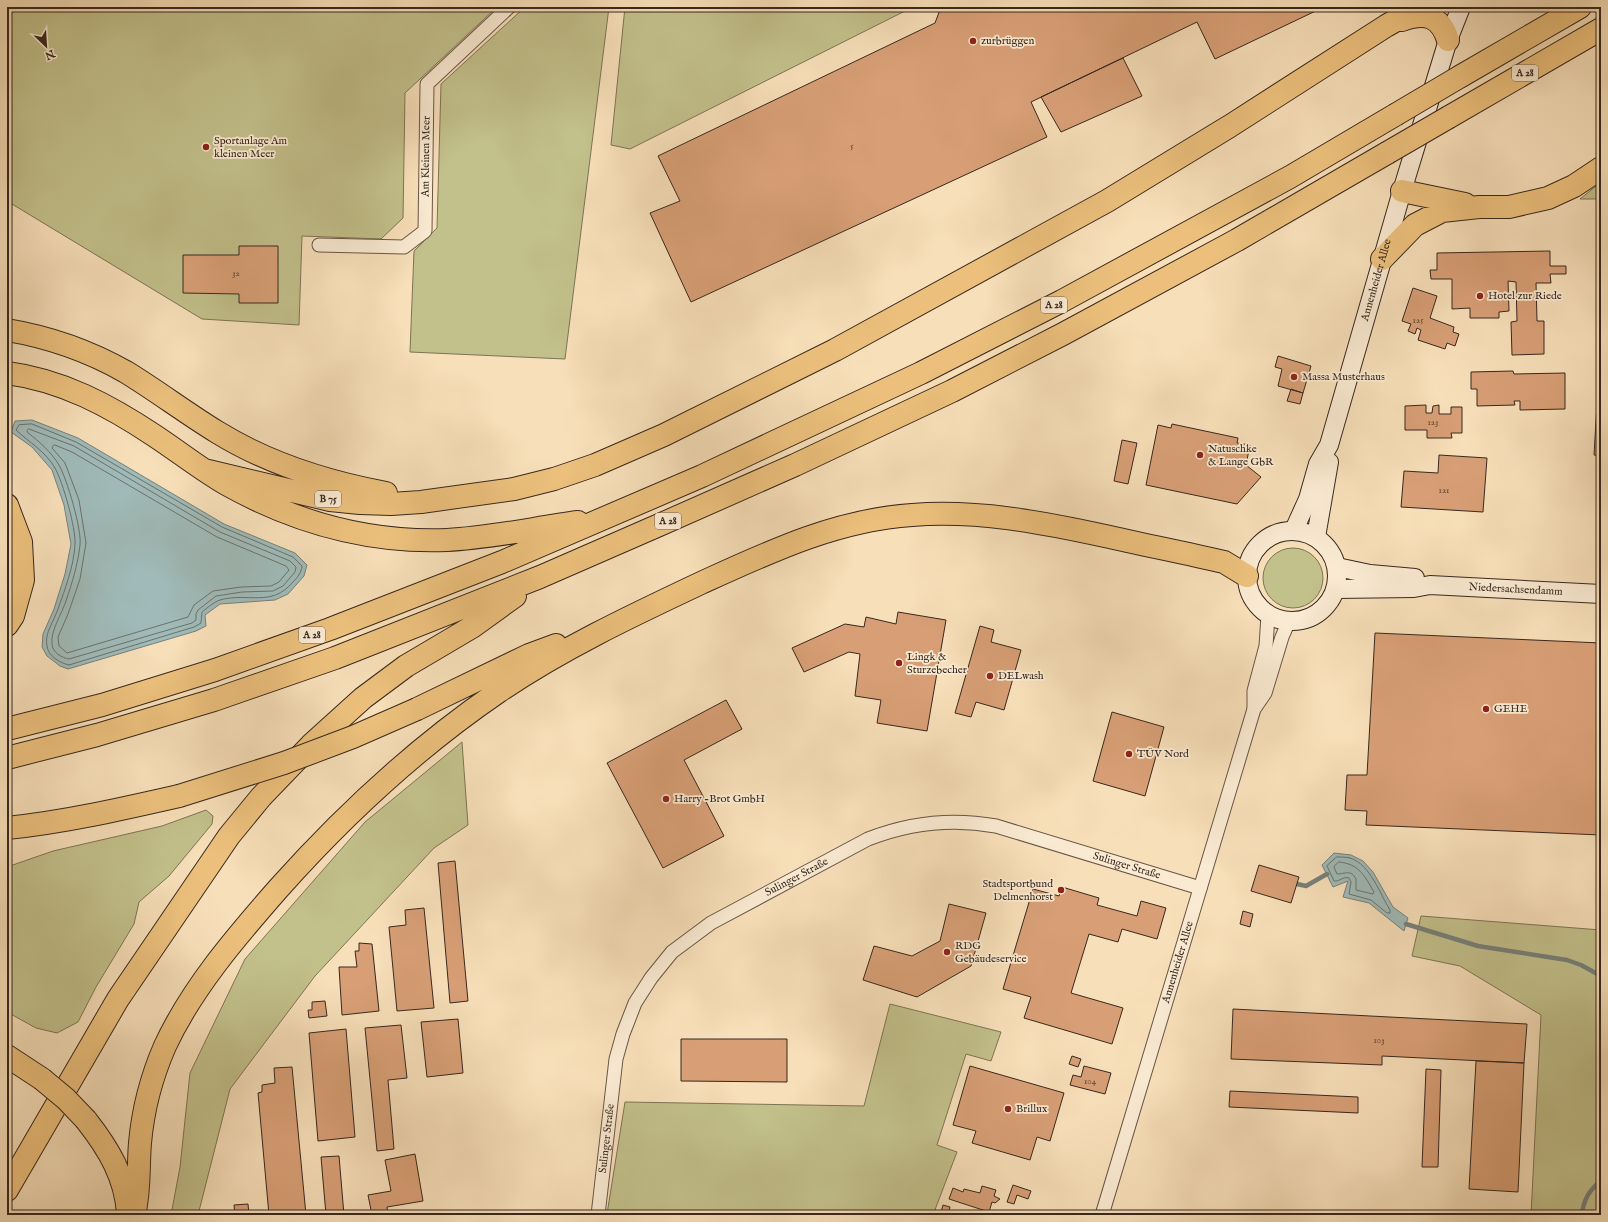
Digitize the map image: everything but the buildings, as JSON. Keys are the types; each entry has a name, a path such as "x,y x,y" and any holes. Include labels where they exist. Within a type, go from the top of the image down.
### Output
{"highway":[{"path":"7,330 46,338 101,360 126,372 217,432 274,462 332,481 364,489 411,496 455,498 514,489 554,479 595,465 664,435 835,350 1107,201 1230,126 1386,26 1419,7"},
{"name":"A 28","path":"7,729 102,705 215,670 330,629 502,562 702,476 935,366 1160,248 1290,177 1395,114 1580,7"},
{"path":"1386,26 1419,16 1432,17 1440,22 1448,40"},
{"name":"A 28","path":"7,758 97,736 214,700 334,658 540,577 795,465 952,391 1070,330 1237,240 1314,197 1449,116 1601,30"},
{"path":"1382,259 1415,225 1442,211 1479,207 1509,207 1548,198 1574,186 1601,168"},
{"path":"1402,191 1479,207"},
{"path":"7,373 36,378 69,388 93,399 116,411 156,436 226,484 257,500 298,518 334,529 402,540 448,540 608,517"},
{"name":"B 75","path":"204,470 330,500 391,504 455,498"},
{"path":"7,505 21,542 23,580 13,616 7,625"},
{"path":"7,828 36,825 104,813 179,796 284,763 353,737 417,709 529,655 642,610 784,546 861,522 909,515 939,513 970,514 1045,523 1224,562 1246,576"},
{"path":"7,1190 118,999 229,836 261,797 311,745 363,698 406,666 472,627 540,577"},
{"path":"134,1215 137,1197 142,1121 147,1093 154,1072 180,1017 228,949 261,909 325,837 356,806 414,755 500,691 588,638 642,610"},
{"path":"7,1056 42,1079 86,1120 111,1155 125,1190 128,1215"}],"main road":[{"name":"Annenheider Allee","path":"1294,530 1308,499 1318,464 1329,445 1402,191 1448,40 1461,7"},
{"name":"Annenheider Allee","path":"1316,537 1329,465 1329,445"},
{"path":"1294,530 1306,532 1316,537 1330,549 1337,567 1338,578 1336,589 1325,607 1317,614 1303,620 1289,621 1278,619 1268,614 1257,604 1249,591 1246,576 1250,559 1260,544 1269,537 1281,531 1294,530"},
{"name":"Niedersachsendamm","path":"1337,567 1370,574 1417,578 1430,585"},
{"name":"Niedersachsendamm","path":"1336,589 1414,588 1430,585 1601,594"}],"street":[{"name":"Am Kleinen Meer","path":"319,246 404,247 425,231 427,84 509,7"},
{"name":"Annenheider Allee","path":"1102,1215 1254,709 1254,691 1266,646 1268,614"},
{"name":"Annenheider Allee","path":"1254,709 1265,693 1282,637 1289,621"},
{"name":"Sulinger Straße","path":"598,1215 616,1059 634,1003 651,978 672,952 711,923 868,839 889,832 932,823 978,823 996,826 1200,888"}],"shaded area":[{"name":"Sportanlage Am kleinen Meer","path":"7,7 497,7 405,93 403,218 381,239 302,236 299,325 202,319 7,201"},
{"path":"525,7 609,7 565,359 410,352 414,251 437,228 441,84"},
{"path":"625,7 908,7 907,10 630,149 611,145"},
{"path":"1601,182 1601,199 1580,199"},
{"path":"1293,548 1310,553 1318,561 1323,578 1318,595 1310,603 1293,608 1276,603 1268,595 1263,578 1268,561 1276,553"},
{"path":"462,742 468,825 434,848 315,976 230,1089 198,1215 171,1215 180,1167 190,1073 245,959 365,822"},
{"path":"206,810 213,816 212,824 169,876 139,902 134,924 96,987 78,1022 57,1033 36,1028 7,1012 7,867 53,851 162,826"},
{"path":"1421,916 1601,930 1601,1215 1531,1215 1541,1015 1460,966 1412,956"},
{"path":"890,1004 1001,1032 991,1061 966,1054 937,1145 957,1152 933,1215 607,1214 625,1102 864,1106"}],"water":[{"path":"32,420 78,438 224,524 295,553 307,565 304,576 288,594 275,600 220,604 205,615 206,626 196,631 68,669 60,666 47,656 42,647 43,634 54,609 65,574 71,544 64,505 52,470 32,447 11,432 15,421"},
{"path":"1334,853 1351,855 1363,861 1373,872 1393,907 1408,918 1404,931 1369,903 1343,897 1348,881 1333,887 1322,865"}],"waterway":[{"path":"1297,884 1306,886 1327,874"},
{"path":"1406,924 1478,946 1567,960 1581,965 1601,976"},
{"path":"1582,1215 1588,1196 1601,1181"}],"place":[{"name":"zurbrüggen","path":"973,41"},
{"name":"Sportanlage Am kleinen Meer","path":"206,147"},
{"name":"Hotel zur Riede","path":"1480,296"},
{"name":"Massa Musterhaus","path":"1294,377"},
{"name":"Natuschke & Lange GbR","path":"1200,455"},
{"name":"Lingk & Sturzebecher","path":"899,663"},
{"name":"DELwash","path":"990,676"},
{"name":"GEHE","path":"1486,709"},
{"name":"TÜV Nord","path":"1129,754"},
{"name":"Harry -Brot GmbH","path":"666,799"},
{"name":"Stadtsportbund Delmenhorst","path":"1061,890"},
{"name":"RDG Gebäudeservice","path":"947,952"},
{"name":"Brillux","path":"1008,1109"}]}
